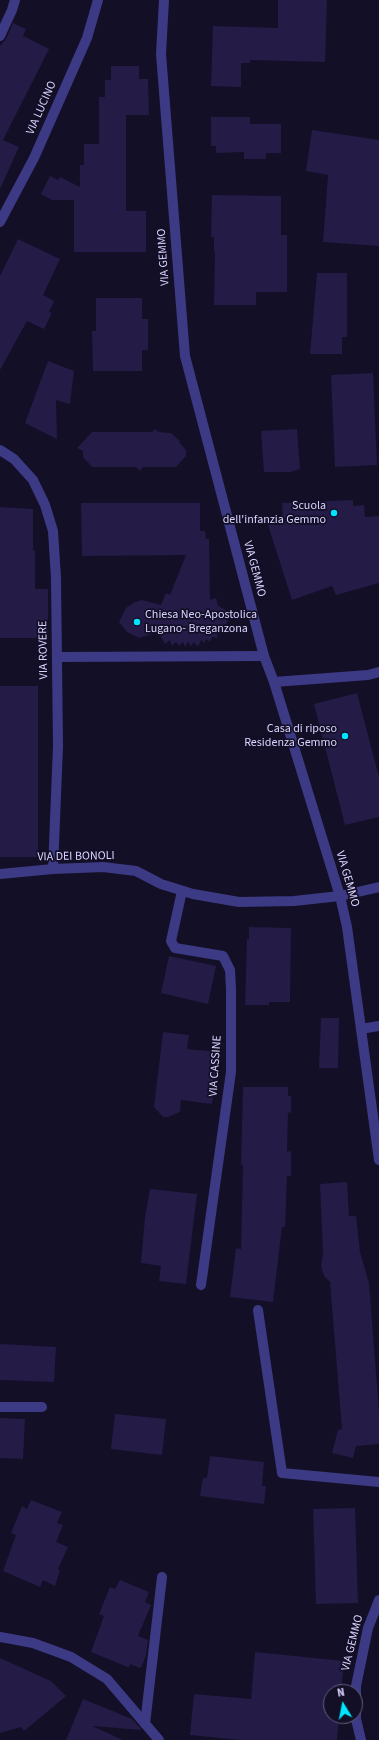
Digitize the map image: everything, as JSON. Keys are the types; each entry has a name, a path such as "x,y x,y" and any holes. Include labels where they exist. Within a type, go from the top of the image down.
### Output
{"street":[{"path":"0,36 15,0"},
{"name":"VIA LUCINO","path":"0,222 34,158 87,38 98,0"},
{"name":"VIA GEMMO","path":"164,0 161,54 185,356 264,656 274,682 340,896 347,927 379,1160"},
{"name":"VIA ROVERE","path":"0,450 14,459 33,480 45,505 53,531 58,657 58,746 53,869"},
{"path":"58,657 264,656"},
{"path":"274,682 368,675 379,672"},
{"name":"VIA DEI BONOLI","path":"0,874 53,869 103,867 136,871 161,884 193,894 239,902 294,900 340,896 379,887"},
{"name":"VIA CASSINE","path":"182,890 171,941 175,948 223,956 230,970 231,989 231,1072 201,1285"},
{"path":"361,1030 379,1026"},
{"path":"258,1310 282,1473 379,1482"},
{"path":"0,1406 42,1407"},
{"path":"145,1724 162,1577"},
{"name":"VIA GEMMO","path":"361,1740 356,1719 356,1686 368,1628 379,1600"},
{"path":"0,1637 33,1643 71,1657 107,1679 159,1740"}],"building":[{"path":"278,0 327,0 325,62 250,60 250,63 241,63 241,87 211,86 213,26 278,28"},
{"path":"13,23 26,29 23,36 49,49 3,140 19,147 0,189 0,46 6,39"},
{"path":"111,66 139,66 139,79 148,79 149,115 126,115 126,211 146,211 146,252 74,252 74,200 52,200 41,194 50,176 58,180 60,177 80,187 80,165 84,165 84,144 99,144 99,97 105,97 105,80 111,80"},
{"path":"211,117 250,117 250,124 281,124 281,153 266,153 266,159 244,159 244,152 216,153 216,146 211,146"},
{"path":"312,130 379,140 379,246 323,242 328,175 306,171"},
{"path":"212,195 281,196 281,235 287,235 287,292 256,292 256,305 214,305 215,252 214,237 211,237"},
{"path":"18,239 60,259 43,295 54,301 49,312 52,313 44,329 27,321 0,370 0,276"},
{"path":"317,273 347,273 347,337 342,337 342,354 310,354"},
{"path":"96,298 142,298 142,319 148,319 148,350 142,350 142,371 93,371 92,331 96,331"},
{"path":"48,361 74,371 70,404 56,400 57,439 25,423"},
{"path":"373,373 377,465 335,467 331,375"},
{"path":"155,429 159,432 171,433 180,441 179,442 186,450 186,456 176,467 143,467 140,471 136,467 92,467 83,457 83,451 77,448 92,432 152,432"},
{"path":"297,429 300,469 291,472 264,472 261,431"},
{"name":"Scuola dell'infanzia Gemmo","path":"353,500 353,506 364,505 365,517 379,516 379,583 336,595 332,586 292,600 268,525 283,524 282,503"},
{"path":"81,503 200,503 200,531 205,531 206,539 209,539 210,600 216,598 218,606 226,610 229,618 225,626 218,628 217,638 212,637 210,642 206,639 204,643 201,640 198,647 194,642 191,646 188,642 185,647 183,642 179,646 176,642 172,646 170,640 165,644 158,632 139,638 127,632 119,622 126,608 135,602 142,600 161,605 166,593 170,595 186,555 82,556"},
{"path":"0,507 33,509 35,589 48,589 48,638 0,638"},
{"path":"0,686 38,686 38,857 0,857"},
{"name":"Casa di riposo Residenza Gemmo","path":"357,693 379,777 379,817 345,825 314,704"},
{"path":"249,927 291,928 290,1002 269,1002 269,1005 245,1005 247,939 249,939"},
{"path":"169,956 216,966 208,1004 161,993"},
{"path":"321,1018 339,1018 338,1068 319,1068"},
{"path":"163,1032 189,1035 187,1049 218,1052 212,1104 181,1100 180,1112 168,1117 163,1117 154,1107"},
{"path":"243,1087 288,1087 288,1096 291,1096 291,1113 288,1112 287,1152 291,1151 291,1176 287,1176 285,1227 282,1227 273,1302 230,1297 236,1248 241,1249"},
{"path":"347,1182 349,1216 356,1216 360,1252 369,1283 379,1411 379,1444 356,1446 353,1458 332,1453 338,1430 342,1429 330,1282 324,1276 321,1266 323,1253 320,1184"},
{"path":"150,1189 197,1194 186,1284 159,1281 161,1266 141,1263 145,1217"},
{"path":"0,1344 56,1347 54,1382 0,1380"},
{"path":"115,1414 166,1419 162,1455 111,1449"},
{"path":"0,1418 25,1419 23,1459 0,1458"},
{"path":"210,1456 264,1462 262,1486 266,1486 264,1504 200,1496 203,1478 207,1478"},
{"path":"31,1500 62,1512 57,1523 63,1525 56,1542 68,1547 58,1569 60,1570 55,1586 43,1580 40,1587 3,1571 16,1535 11,1533 22,1506 27,1509"},
{"path":"355,1508 358,1603 316,1604 313,1509"},
{"path":"120,1580 149,1592 145,1602 151,1605 138,1636 148,1640 146,1655 140,1668 130,1664 129,1667 125,1666 91,1652 104,1616 99,1614 110,1587 115,1589"},
{"path":"255,1652 344,1661 342,1684 323,1684 323,1724 338,1724 337,1740 241,1740 190,1735 194,1694 251,1699"},
{"path":"0,1658 51,1681 66,1696 24,1731 21,1727 0,1733"},
{"path":"83,1699 132,1719 142,1730 92,1726 123,1740 66,1740"}],"place":[{"name":"Scuola dell'infanzia Gemmo","path":"334,513"},
{"name":"Chiesa Neo-Apostolica Lugano- Breganzona","path":"137,622"},
{"name":"Casa di riposo Residenza Gemmo","path":"345,736"}]}
